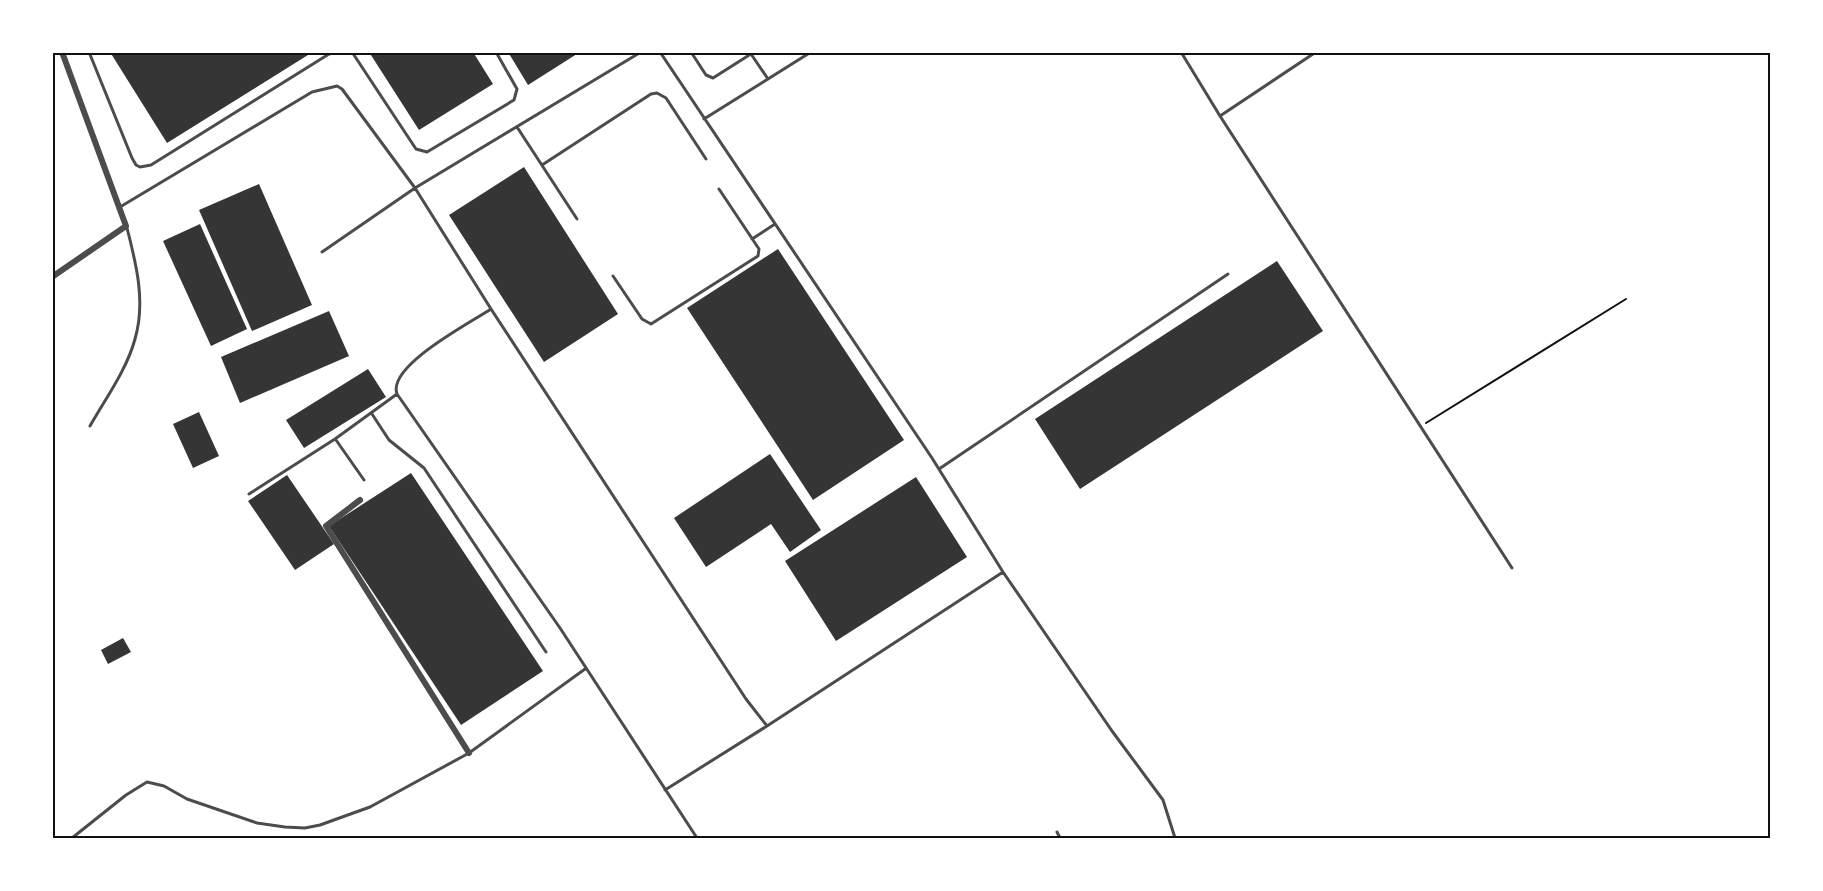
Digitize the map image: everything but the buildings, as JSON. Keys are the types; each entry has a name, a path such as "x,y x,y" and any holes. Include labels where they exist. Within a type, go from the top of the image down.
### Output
{"street":[{"path":"52,277 126,226 62,52"},
{"path":"360,500 326,526 469,753"}],"lane":[{"path":"89,52 132,158 140,167 151,165 328,53 336,52"},
{"path":"352,52 416,149 428,152 514,100 517,89 496,52"},
{"path":"322,252 415,188 641,52"},
{"path":"660,52 939,469 1003,572 1112,731 1163,800 1175,838"},
{"path":"691,52 706,75 713,78 753,53 768,79"},
{"path":"704,119 811,52"},
{"path":"1181,52 1512,568"},
{"path":"1220,116 1316,52"},
{"path":"120,207 312,92 337,86 348,96 415,188 491,309 746,699 767,726"},
{"path":"542,165 651,94 657,93 666,98 706,159"},
{"path":"517,127 576,219"},
{"path":"613,276 642,319 651,324 758,256 759,249 719,189"},
{"path":"752,239 775,224"},
{"path":"90,426 120,374 136,338 139,289 136,263 126,226"},
{"path":"939,469 1228,274"},
{"path":"491,309 410,363 396,384 397,394 560,628 697,838"},
{"path":"249,494 372,414 397,394"},
{"path":"372,414 389,440 424,468 435,483 546,652"},
{"path":"335,439 364,480"},
{"path":"665,790 1003,572"},
{"path":"72,838 126,795 147,782 164,786 187,799 241,819 276,826 305,828 320,825 370,807 469,753 585,669"},
{"path":"1057,832 1060,838"}],"path":[{"path":"1420,426 1626,299"}]}
